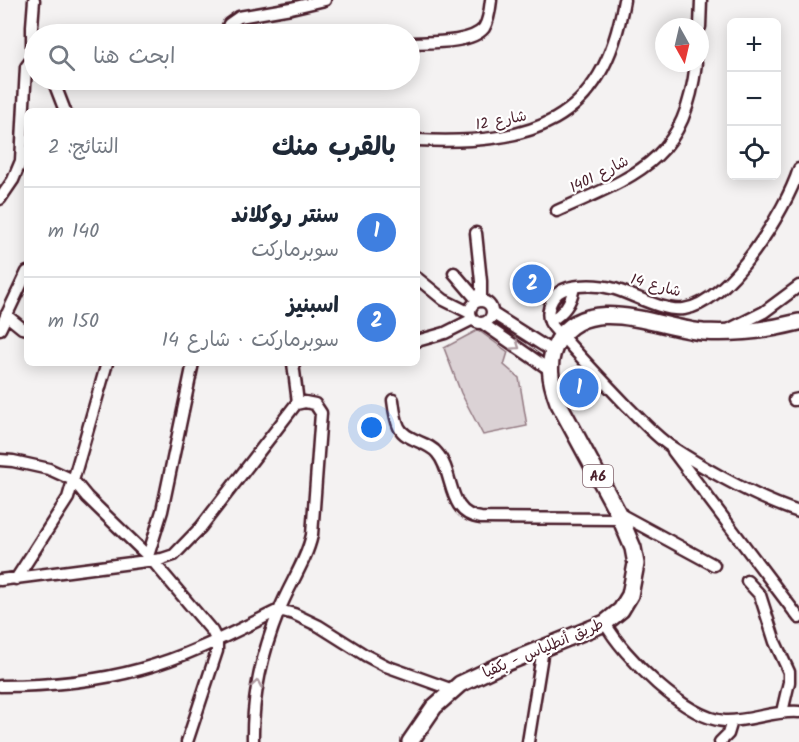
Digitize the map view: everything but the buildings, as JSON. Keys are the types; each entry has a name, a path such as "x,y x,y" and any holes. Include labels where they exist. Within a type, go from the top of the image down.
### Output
{"highway":[{"name":"طريق أنطلياس - بكفيا","path":"410,742 434,707 453,690 485,672 605,623 627,602 636,574 634,553 619,516 558,402 552,384 550,370 552,351 561,335 574,323 588,317 607,315 684,329 723,332 757,331 799,322"}],"street":[{"path":"32,24 34,0"},
{"path":"229,24 239,17 325,0"},
{"path":"420,42 463,39 476,33 487,22 491,0"},
{"name":"شارع 12","path":"420,140 453,142 494,139 530,131 554,119 579,101 598,78 615,38 624,0"},
{"path":"700,18 701,0"},
{"name":"شارع 1401","path":"557,211 636,174 657,157 680,125 689,99 694,72"},
{"path":"1,195 13,180 21,161 25,90"},
{"path":"57,90 64,108"},
{"name":"شارع 14","path":"574,287 613,288 672,308 684,309 704,301 721,290 746,262 784,204 799,169"},
{"path":"420,340 445,333 475,318 490,318 485,305 477,233"},
{"path":"454,273 485,305 552,351"},
{"path":"24,278 2,323 24,329"},
{"path":"420,280 444,300 475,318 550,370"},
{"path":"723,332 764,312 799,286"},
{"path":"549,321 564,310 574,287 557,294 551,302 549,321 638,417 668,444 799,618"},
{"path":"475,318 472,305 485,305"},
{"path":"564,310 574,323"},
{"path":"16,579 65,504 106,366"},
{"path":"149,557 162,511 192,366"},
{"path":"0,580 149,557 169,557 178,552 201,527 298,403 292,366"},
{"path":"393,400 401,431 436,450 442,460 456,502 467,514 481,518 619,516 714,565"},
{"path":"253,742 256,687 263,659 279,610 307,553 314,524 321,411 313,403 298,403"},
{"path":"668,444 766,500 799,512"},
{"path":"0,460 49,469 73,480 149,557 212,631 217,641 217,651 189,740"},
{"path":"697,481 698,472 705,467"},
{"path":"747,581 760,595 771,632 789,672 782,712"},
{"path":"0,686 99,679 152,666 217,641 279,610 294,614 326,629 364,655 386,666 453,690"},
{"path":"605,623 615,641 629,657 676,699 702,714 718,720 732,721 782,712 799,712"},
{"path":"528,742 543,649"},
{"path":"720,742 729,734 732,721"}],"shaded area":[{"path":"478,330 508,352 504,365 519,378 527,426 483,435 461,393 444,348"}],"place":[{"name":"اسبنيز","path":"532,284"},
{"name":"سنتر روكلاند","path":"579,388"}]}
